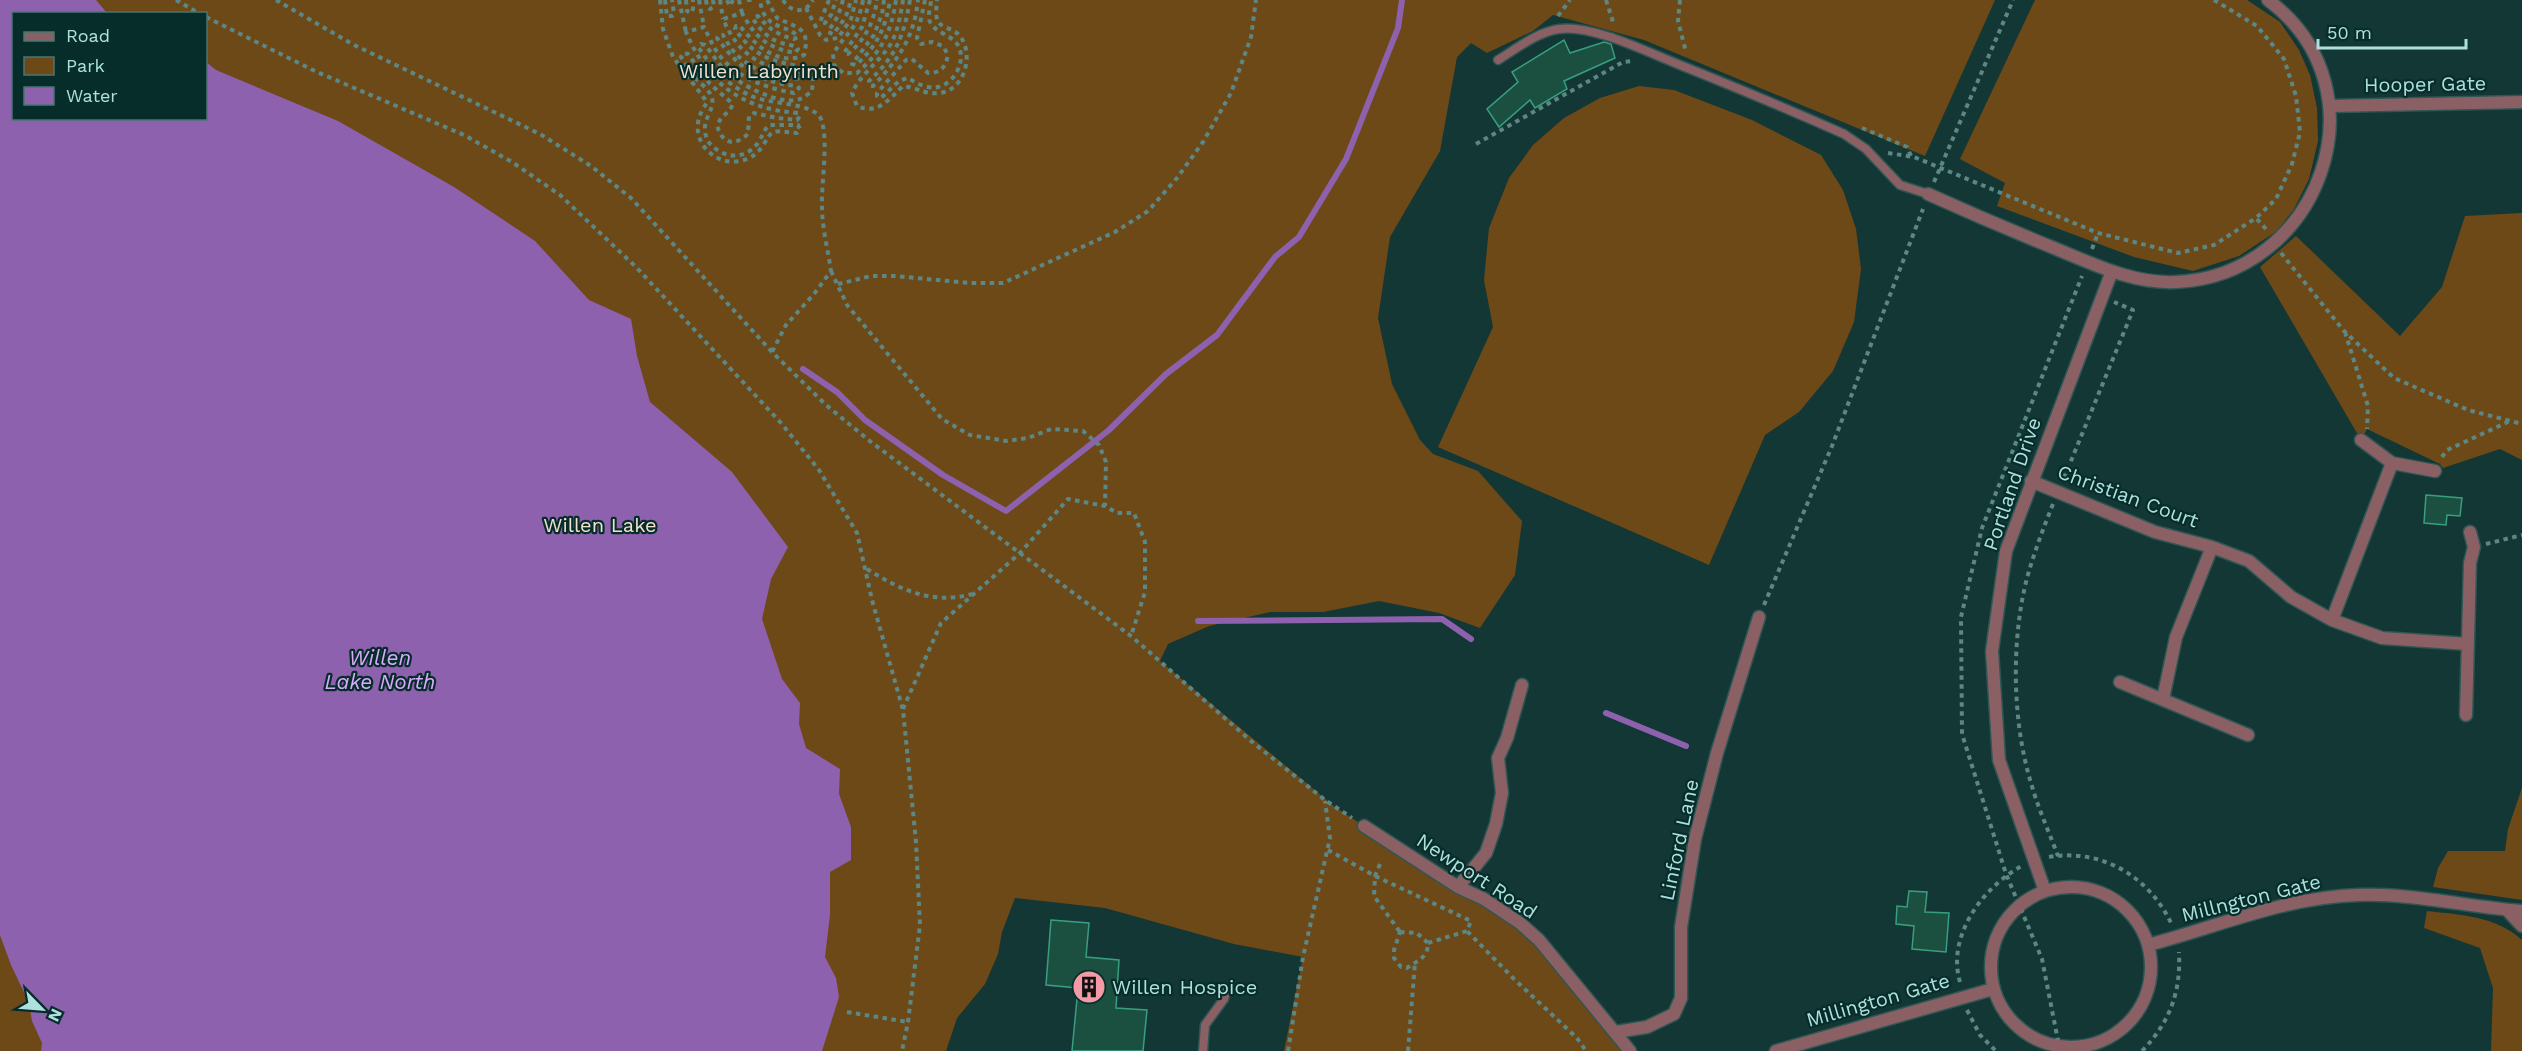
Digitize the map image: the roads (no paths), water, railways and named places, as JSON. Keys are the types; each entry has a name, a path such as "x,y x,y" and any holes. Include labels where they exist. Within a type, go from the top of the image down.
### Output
{"street":[{"path":"1928,194 2112,272 2154,282 2195,280 2226,272 2258,257 2289,230 2312,196 2328,148 2330,106 2325,83 2312,49 2287,16 2268,0"},
{"name":"Hooper Gate","path":"2330,106 2522,102"},
{"name":"Portland Drive","path":"2045,891 1999,760 1992,651 2006,551 2112,272"},
{"path":"2361,440 2392,463 2434,471"},
{"path":"2332,620 2392,463"},
{"name":"Christian Court","path":"2031,481 2156,532 2212,547 2249,561 2291,597 2332,620 2382,638 2468,644"},
{"path":"2466,715 2470,563 2474,547 2470,532"},
{"name":"Christian Court","path":"2163,699 2176,637 2212,547"},
{"name":"Linford Lane","path":"1616,1032 1647,1027 1674,1014 1681,998 1682,927 1695,839 1717,753 1759,617"},
{"path":"2120,682 2248,735"},
{"path":"1458,887 1486,853 1496,824 1502,793 1498,758 1507,738 1521,685"},
{"name":"Newport Road","path":"1364,826 1458,887 1484,899 1520,923 1539,940 1630,1051"},
{"path":"2067,886 2088,888 2108,896 2126,908 2139,925 2148,945 2151,966 2149,987 2140,1007 2127,1024 2110,1038 2091,1048 2060,1049 2041,1043 2018,1028 2000,1006 1993,989 1990,966 1994,943 2004,922 2019,905 2045,891 2067,886"},
{"name":"Millngton Gate","path":"2148,945 2295,903 2355,895 2396,895 2522,911"},
{"path":"2507,910 2522,926"},
{"name":"Millington Gate","path":"1776,1051 1993,989"}],"lane":[{"path":"1498,60 1539,35 1558,29 1568,29 1624,43 1838,131 1866,149 1900,185 1928,194"},
{"path":"1203,1051 1204,1024 1224,999 1226,992"}],"water":[{"name":"Willen Lake North","path":"0,0 96,0 106,12 12,12 12,120 207,120 207,63 216,70 338,121 454,187 535,241 589,300 631,319 637,356 650,402 732,472 788,547 771,579 762,619 782,679 800,703 799,724 806,748 840,769 839,794 851,827 851,860 830,872 830,915 825,957 836,978 839,997 822,1051 41,1051 42,1043 32,1021 29,1003 0,935"}],"waterway":[{"path":"803,369 837,392 865,420 943,475 1006,511 1109,430 1166,374 1217,335 1275,257 1299,237 1346,159 1398,28 1402,0"},
{"path":"1198,621 1442,619 1471,639"},
{"path":"1606,713 1686,746"}],"place":[{"name":"Willen Hospice","path":"1089,987"}],"park label":[{"name":"Willen Labyrinth","path":"759,71"},
{"name":"Willen Lake","path":"600,525"}]}
